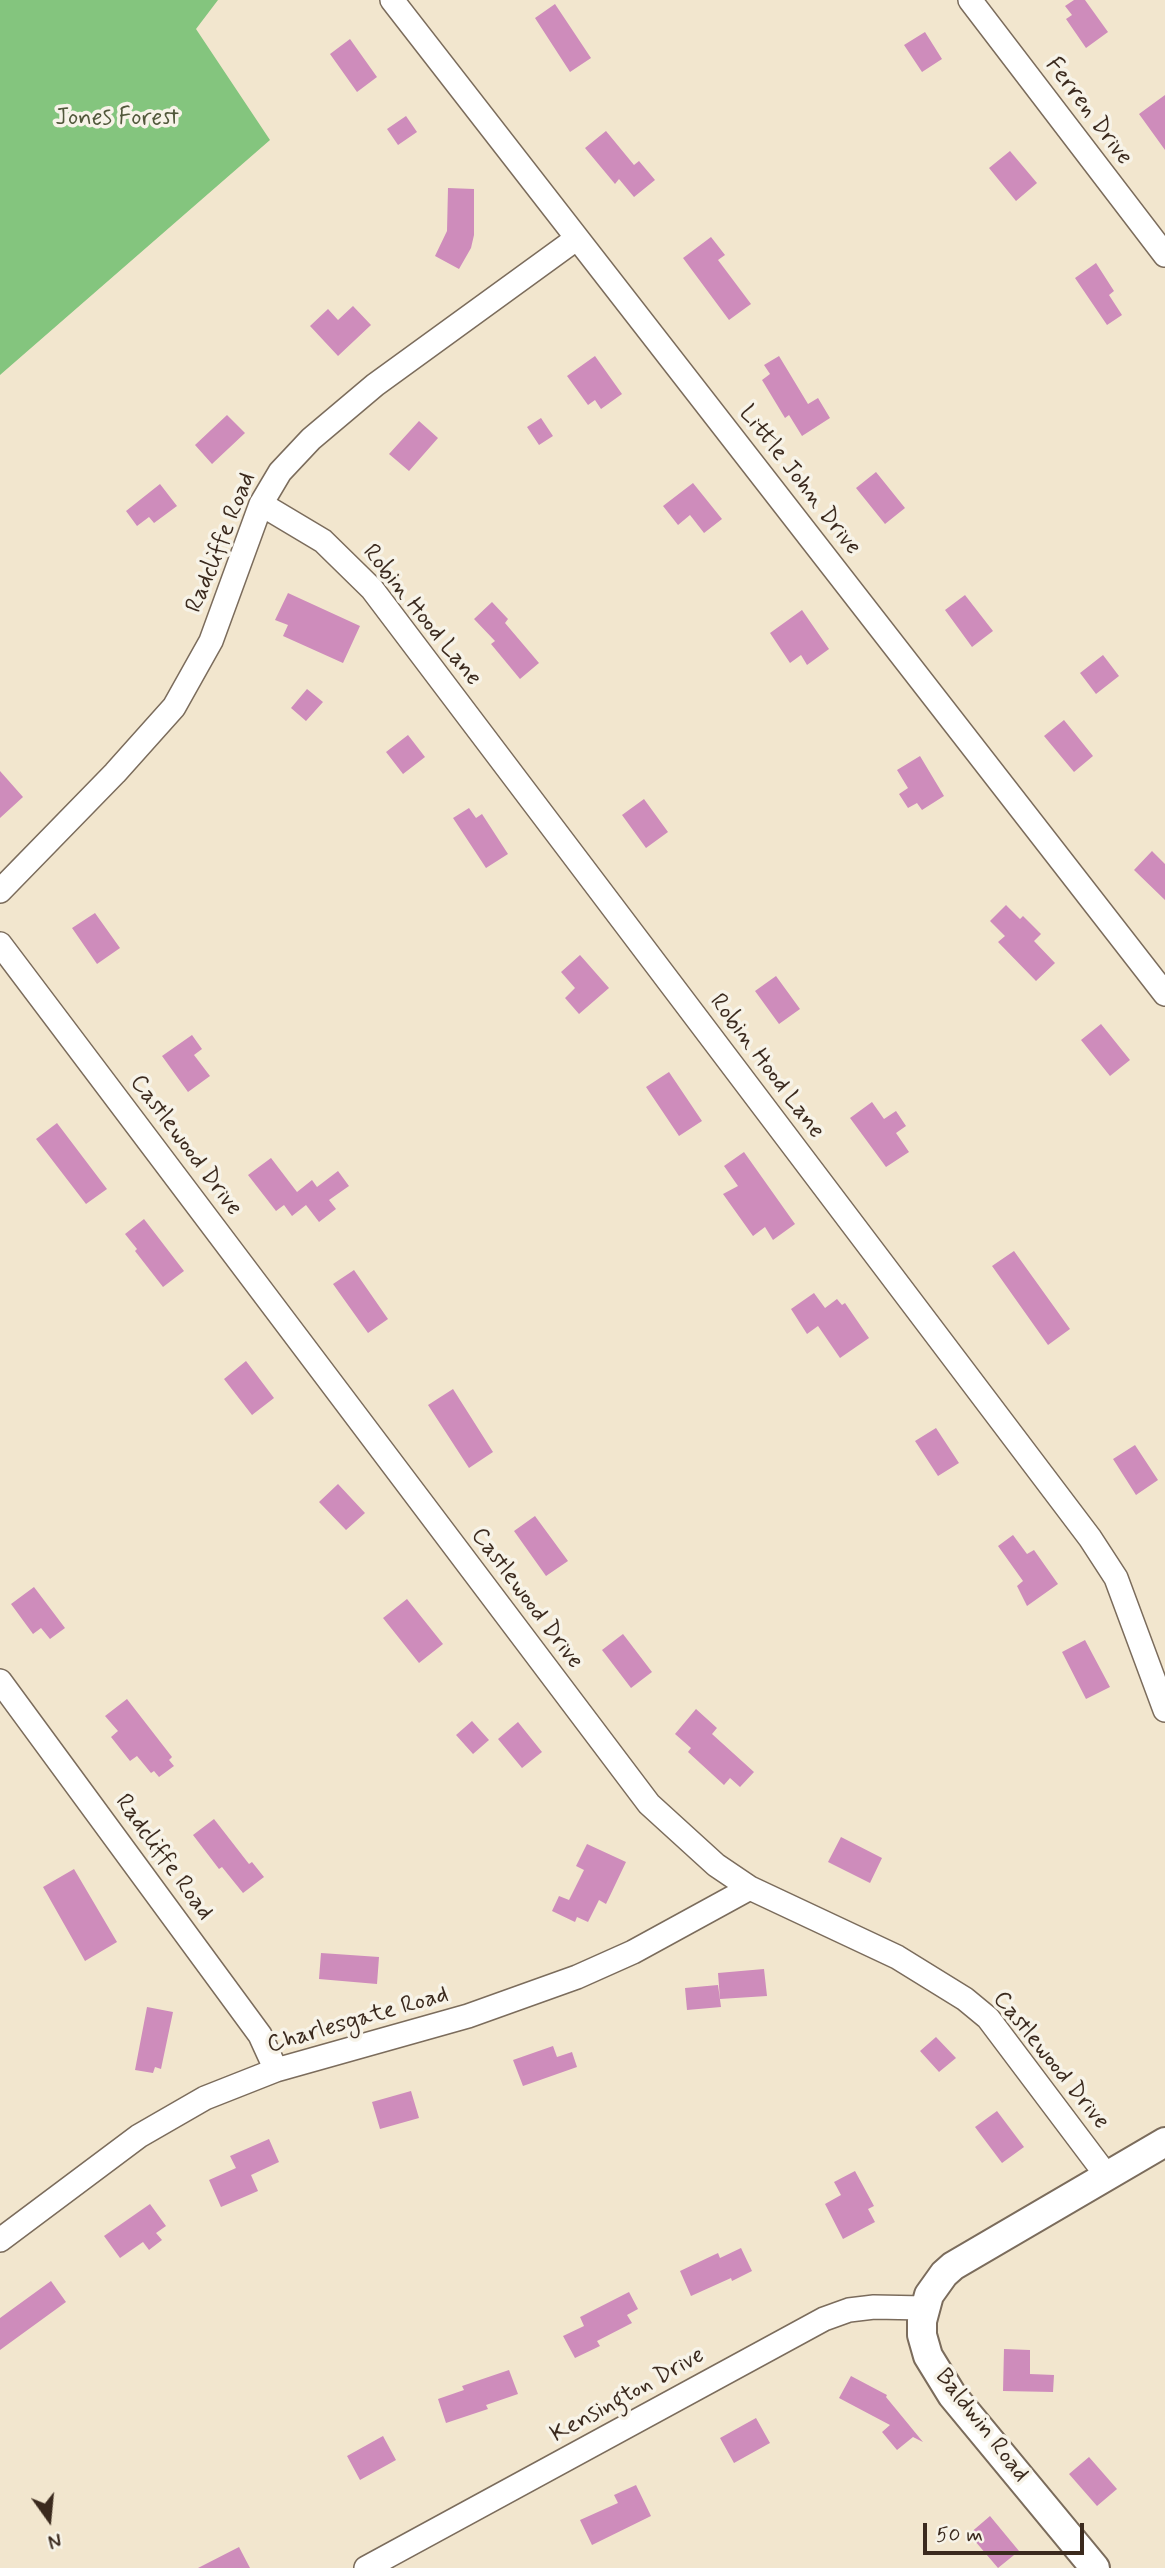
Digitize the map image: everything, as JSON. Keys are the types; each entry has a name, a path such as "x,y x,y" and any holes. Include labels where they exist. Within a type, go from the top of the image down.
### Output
{"street":[{"name":"Ferren Drive","path":"970,0 1165,255"},
{"name":"Little John Drive","path":"401,3 576,239 1165,993"},
{"name":"Radcliffe Road","path":"0,891 115,773 174,707 211,641 261,504 280,472 311,439 375,385 576,239"},
{"name":"Robin Hood Lane","path":"261,504 323,541 372,589 1090,1538 1116,1578 1165,1710"},
{"name":"Castlewood Drive","path":"0,944 649,1804 716,1865 750,1888 897,1957 965,1999 988,2018 1107,2176"},
{"name":"Radcliffe Road","path":"0,1681 260,2035 276,2070"},
{"name":"Charlesgate Road","path":"0,2240 139,2136 205,2098 276,2070 468,2016 577,1977 633,1952 750,1888"},
{"name":"Baldwin Road","path":"1095,2568 952,2395 937,2373 925,2346 922,2321 929,2295 953,2266 1165,2142"},
{"name":"Kensington Drive","path":"366,2568 824,2319 849,2310 874,2307 925,2308"}],"green space":[{"name":"Jones Forest","path":"0,0 218,0 196,29 270,140 0,375"}],"building":[{"path":"1074,0 1085,0 1108,32 1086,48 1066,19 1072,15 1065,6"},
{"path":"555,4 591,58 570,72 535,18"},
{"path":"925,32 942,59 922,72 904,45"},
{"path":"350,39 377,77 357,92 330,54"},
{"path":"1165,95 1165,150 1139,114"},
{"path":"406,116 417,132 398,145 387,129"},
{"path":"606,131 634,165 639,161 655,180 634,197 619,179 615,184 585,148"},
{"path":"1010,151 1037,183 1016,201 989,168"},
{"path":"448,188 474,189 474,235 471,248 459,269 435,256 447,231"},
{"path":"711,237 725,255 718,260 751,304 729,320 683,258"},
{"path":"1096,263 1114,291 1109,295 1122,315 1107,325 1075,278"},
{"path":"353,306 371,325 338,356 310,326 328,309 338,320"},
{"path":"595,356 622,394 601,409 595,400 588,405 567,376"},
{"path":"779,356 808,404 818,398 830,418 802,436 789,415 785,418 762,380 770,374 764,365"},
{"path":"227,415 245,433 212,464 195,445"},
{"path":"541,418 553,436 539,445 527,427"},
{"path":"419,421 438,438 409,471 389,454"},
{"path":"876,472 905,508 885,524 856,488"},
{"path":"693,483 722,519 704,533 690,515 678,525 663,506"},
{"path":"160,484 177,506 154,523 149,517 137,526 126,511"},
{"path":"288,593 360,626 343,663 283,636 288,625 275,620"},
{"path":"965,595 993,631 972,647 945,610"},
{"path":"492,602 508,619 505,623 539,663 520,679 491,644 495,641 474,619"},
{"path":"802,610 829,649 807,665 801,655 790,663 770,633"},
{"path":"1103,655 1119,676 1096,694 1080,673"},
{"path":"307,689 323,702 306,721 291,708"},
{"path":"1064,720 1093,756 1074,772 1044,736"},
{"path":"408,735 425,757 403,774 386,752"},
{"path":"920,756 944,796 922,810 917,803 908,808 899,794 908,788 897,770"},
{"path":"0,771 23,797 0,818"},
{"path":"644,799 668,832 646,848 622,815"},
{"path":"469,808 476,818 482,814 508,854 486,868 453,818"},
{"path":"1152,851 1165,864 1165,900 1134,870"},
{"path":"1006,905 1020,919 1023,916 1041,934 1034,941 1055,963 1036,981 998,942 1005,936 990,921"},
{"path":"95,913 120,948 97,964 72,928"},
{"path":"580,955 609,988 579,1014 565,998 575,988 561,972"},
{"path":"776,976 800,1009 779,1024 755,991"},
{"path":"1101,1024 1130,1060 1110,1076 1081,1040"},
{"path":"192,1035 202,1049 194,1055 210,1076 188,1092 162,1056"},
{"path":"669,1072 702,1121 679,1136 646,1087"},
{"path":"872,1102 884,1119 896,1111 906,1126 896,1133 909,1152 886,1167 850,1118"},
{"path":"57,1123 107,1189 86,1204 36,1139"},
{"path":"744,1152 795,1224 773,1240 765,1227 753,1236 723,1194 738,1186 724,1166"},
{"path":"271,1158 297,1192 312,1180 317,1187 338,1171 349,1186 329,1200 336,1209 319,1222 306,1205 292,1216 284,1205 276,1211 248,1175"},
{"path":"144,1219 184,1271 163,1287 125,1234"},
{"path":"1014,1251 1070,1329 1048,1345 992,1266"},
{"path":"354,1270 388,1319 368,1333 333,1284"},
{"path":"814,1293 825,1308 837,1299 842,1305 845,1303 869,1338 840,1358 818,1326 807,1334 791,1309"},
{"path":"246,1361 274,1398 252,1415 224,1379"},
{"path":"453,1389 493,1452 469,1468 428,1405"},
{"path":"936,1428 959,1463 938,1476 915,1441"},
{"path":"1135,1445 1158,1480 1136,1495 1113,1459"},
{"path":"338,1484 365,1513 346,1530 319,1502"},
{"path":"535,1516 568,1561 546,1576 514,1531"},
{"path":"1013,1535 1027,1554 1034,1550 1058,1584 1027,1606 1017,1586 1023,1581 998,1546"},
{"path":"34,1587 65,1628 50,1639 41,1628 33,1634 11,1604"},
{"path":"407,1599 443,1644 419,1663 383,1618"},
{"path":"623,1634 652,1672 631,1688 602,1650"},
{"path":"1085,1640 1110,1687 1086,1699 1062,1652"},
{"path":"127,1699 172,1757 169,1760 174,1766 159,1777 154,1771 151,1773 137,1756 130,1761 111,1737 118,1731 105,1716"},
{"path":"696,1709 717,1728 712,1734 754,1772 740,1787 730,1778 724,1785 688,1752 691,1748 675,1734"},
{"path":"472,1721 489,1740 473,1754 456,1735"},
{"path":"518,1722 542,1752 522,1768 498,1739"},
{"path":"214,1819 249,1864 252,1862 264,1877 243,1893 222,1867 219,1869 193,1835"},
{"path":"841,1837 882,1858 870,1883 828,1862"},
{"path":"587,1844 626,1862 606,1904 599,1900 588,1922 577,1917 575,1922 552,1911 559,1896 569,1900 584,1870 576,1866"},
{"path":"74,1869 117,1942 85,1961 43,1887"},
{"path":"321,1953 379,1957 377,1984 319,1979"},
{"path":"764,1969 767,1996 720,1999 718,1973"},
{"path":"718,1985 721,2007 687,2010 685,1988"},
{"path":"147,2007 173,2012 161,2069 155,2067 153,2073 135,2070"},
{"path":"936,2037 956,2058 939,2072 920,2051"},
{"path":"553,2046 557,2057 572,2052 577,2067 523,2086 513,2060"},
{"path":"411,2091 419,2118 380,2129 372,2102"},
{"path":"997,2111 1024,2147 1002,2163 975,2127"},
{"path":"269,2139 279,2162 251,2175 258,2191 221,2207 209,2180 236,2168 230,2156"},
{"path":"855,2171 874,2206 868,2209 875,2222 843,2239 825,2204 841,2195 834,2182"},
{"path":"150,2204 166,2226 156,2233 162,2240 149,2250 143,2242 120,2258 104,2236"},
{"path":"741,2248 752,2271 691,2296 680,2271 718,2253 720,2258"},
{"path":"51,2281 66,2302 0,2350 0,2318"},
{"path":"629,2292 638,2309 627,2315 632,2323 597,2341 600,2346 575,2358 563,2336 584,2326 580,2317"},
{"path":"1004,2349 1030,2350 1030,2374 1054,2375 1053,2392 1003,2391"},
{"path":"509,2370 518,2394 486,2405 488,2409 446,2423 438,2399 464,2390 462,2386"},
{"path":"851,2376 887,2395 923,2442 913,2437 897,2450 882,2432 890,2425 839,2398"},
{"path":"756,2418 770,2443 734,2463 720,2438"},
{"path":"383,2436 396,2460 360,2480 347,2456"},
{"path":"1089,2457 1117,2489 1097,2506 1069,2474"},
{"path":"636,2485 651,2516 592,2545 580,2520 618,2503 614,2495"},
{"path":"990,2516 1019,2551 998,2568 969,2534"},
{"path":"239,2547 250,2568 198,2568"}]}
